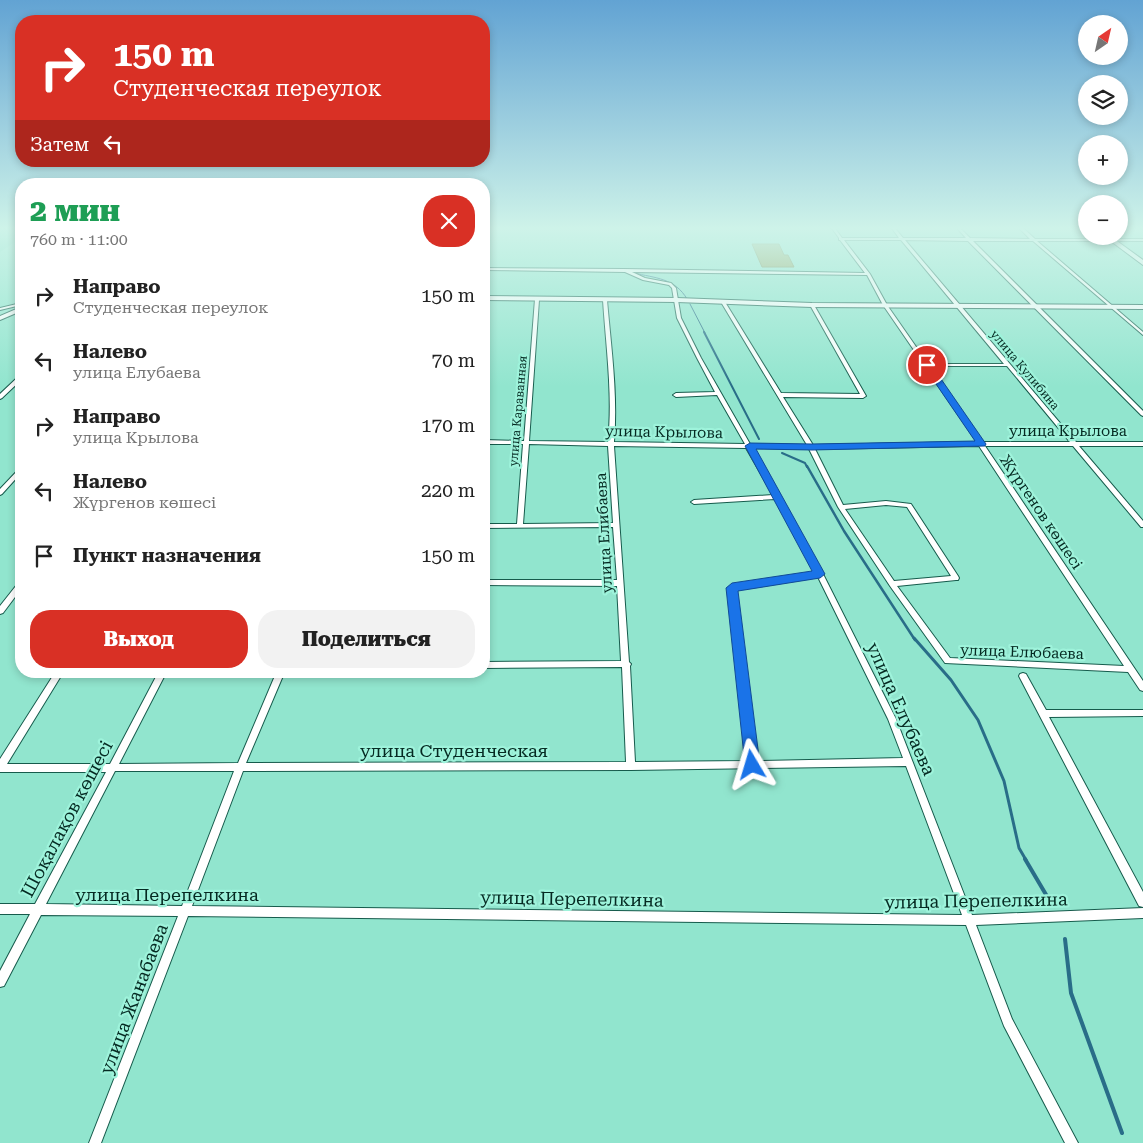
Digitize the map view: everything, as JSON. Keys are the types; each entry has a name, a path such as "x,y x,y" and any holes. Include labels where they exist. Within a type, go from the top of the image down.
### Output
{"street":[{"path":"654,280 670,284 674,288 677,300"},
{"name":"Жүргенов көшесі","path":"871,280 885,305 981,444 1143,688"},
{"name":"улица Кулибина","path":"936,280 1143,525"},
{"path":"1011,280 1143,414"},
{"path":"1080,280 1143,334"},
{"path":"490,298 677,300 812,305 1143,307"},
{"name":"улица Караванная","path":"520,525 537,300"},
{"name":"улица Елибаева","path":"605,300 613,403 614,428 612,444 616,525 619,583 627,664 631,766"},
{"name":"улица Елубаева","path":"677,300 679,318 820,574 892,720 1008,1022 1072,1143"},
{"name":"улица Елюбаева","path":"723,302 812,447 842,507 892,584 948,661 1130,669"},
{"path":"0,309 15,305"},
{"path":"779,395 863,396 812,305"},
{"path":"0,318 15,312"},
{"path":"927,365 1009,365"},
{"path":"0,397 15,383"},
{"path":"676,395 719,393"},
{"name":"улица Крылова","path":"490,442 812,447 1143,444"},
{"path":"0,493 15,477"},
{"path":"694,502 778,498"},
{"path":"842,507 886,503 909,505 956,578 892,584"},
{"path":"490,526 616,525"},
{"path":"752,765 732,588 820,574"},
{"path":"490,583 619,583"},
{"path":"0,611 15,592"},
{"path":"490,665 627,664"},
{"path":"1023,676 1143,902"},
{"path":"0,768 56,678"},
{"name":"Шоқалақов көшесі","path":"0,982 159,678"},
{"name":"улица Жанабаева","path":"95,1143 240,768 279,678"},
{"path":"1043,714 1143,713"},
{"name":"улица Студенческая","path":"0,768 631,766 908,762"},
{"name":"улица Перепелкина","path":"0,910 968,920 1143,914"}],"waterway":[{"path":"665,280 677,287 687,299"},
{"path":"690,304 705,333"},
{"path":"704,332 759,439"},
{"path":"782,453 805,463 807,467"},
{"path":"807,466 844,531 915,640"},
{"path":"914,638 951,680 978,720 1004,781 1019,848 1026,860"},
{"path":"1025,859 1048,898"},
{"path":"1065,939 1071,993 1122,1133"}],"route":[{"path":"752,765 732,588 820,574 750,446 812,447 981,444 927,365"}]}
